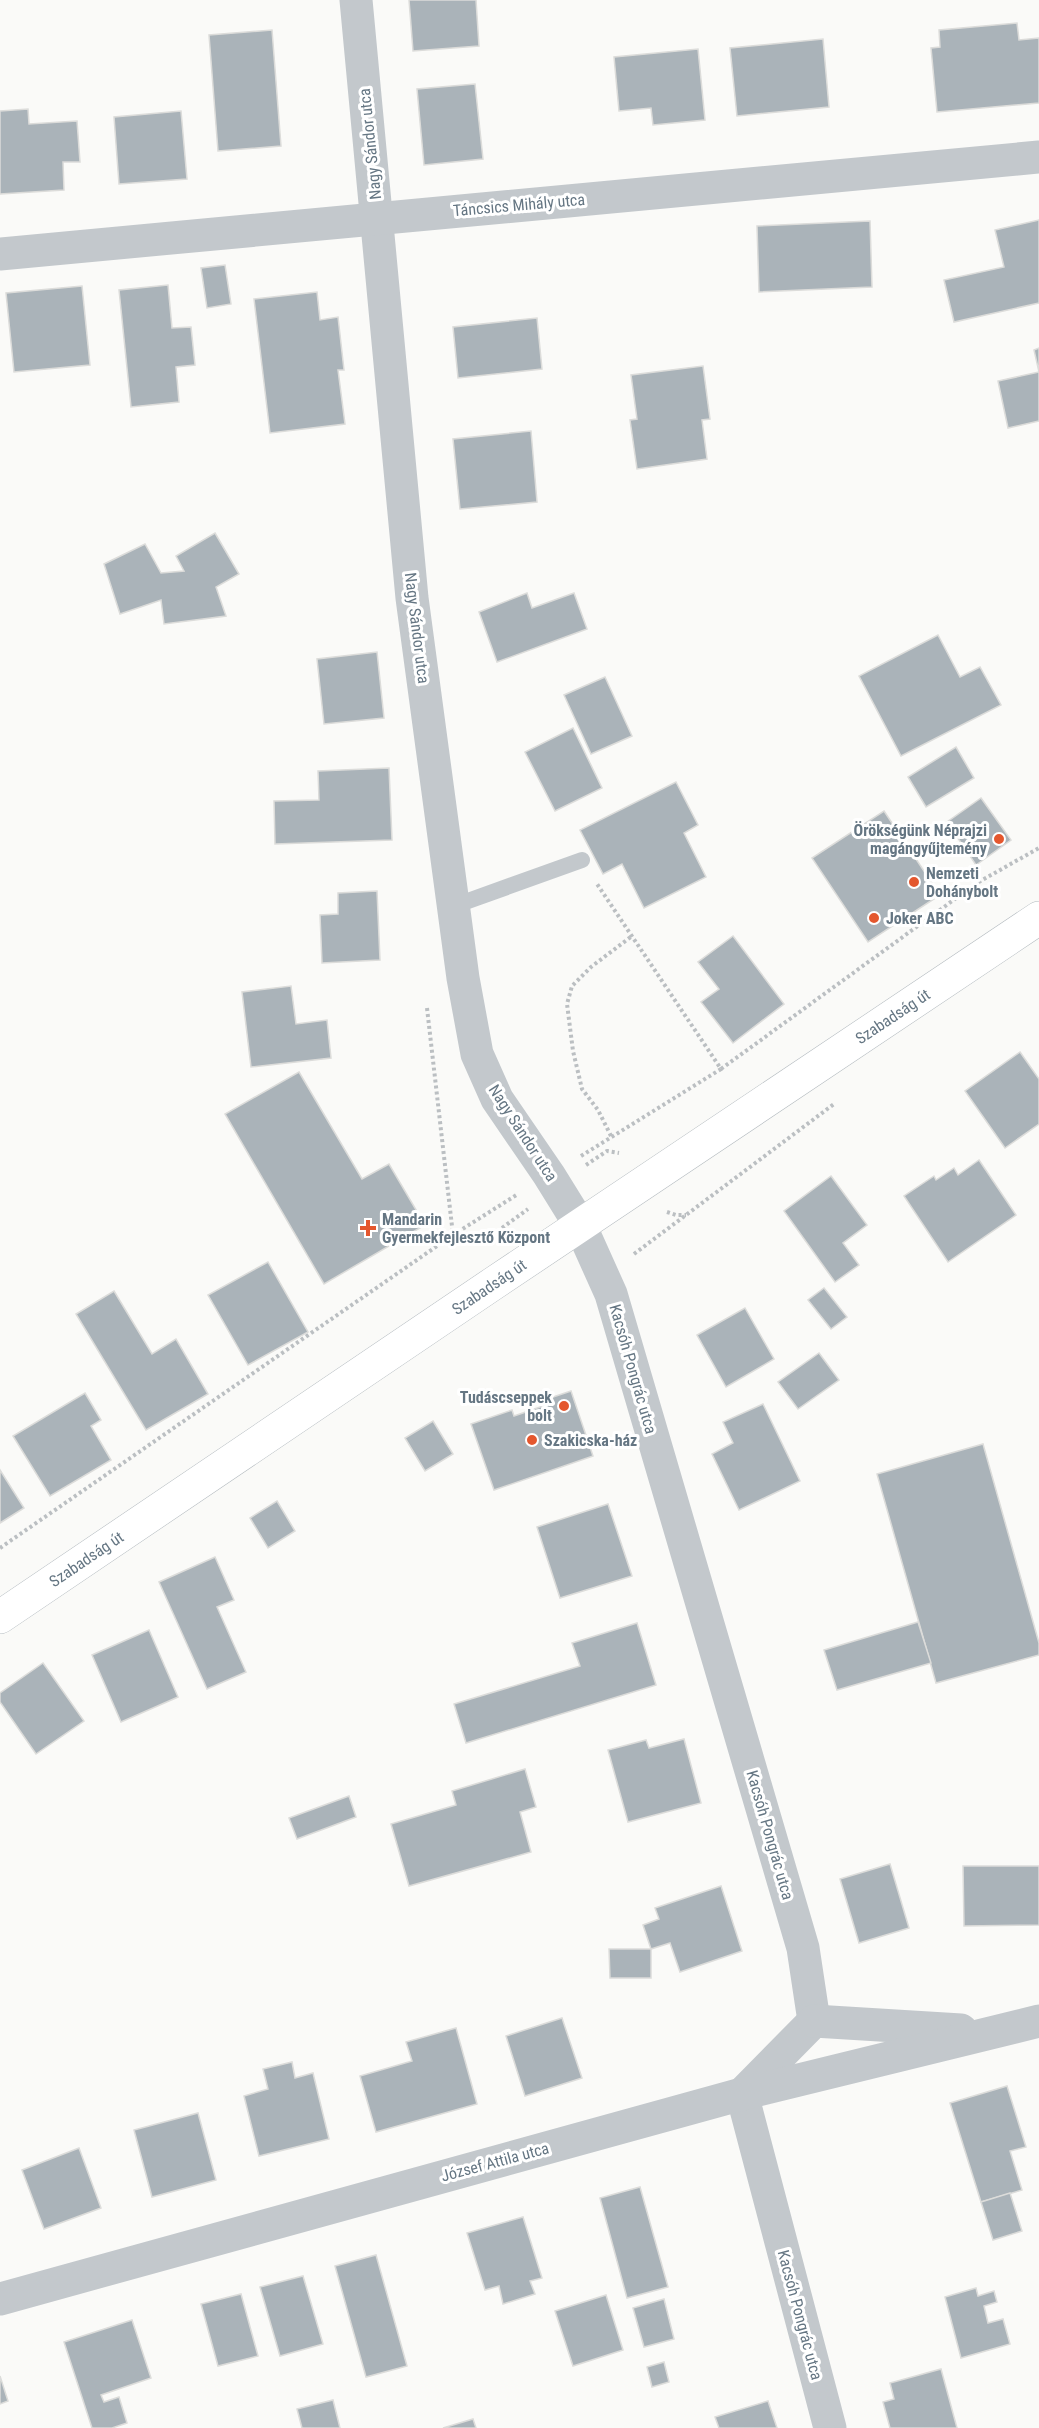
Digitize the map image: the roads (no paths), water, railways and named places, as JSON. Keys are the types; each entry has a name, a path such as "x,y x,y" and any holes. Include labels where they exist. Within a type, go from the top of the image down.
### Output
{"street":[{"name":"Nagy Sándor utca","path":"356,0 412,598 463,978 477,1054 497,1099 580,1225"},
{"name":"Táncsics Mihály utca","path":"0,254 1039,157"},
{"name":"Szabadság út","path":"0,1617 1039,918"},
{"name":"Kacsóh Pongrác utca","path":"580,1225 611,1294 800,1937 814,2021"},
{"name":"József Attila utca","path":"814,2021 993,2032"},
{"path":"742,2094 814,2021"},
{"name":"József Attila utca","path":"0,2299 742,2094 1039,2021"},
{"name":"Kacsóh Pongrác utca","path":"742,2094 830,2428"}],"lane":[{"path":"454,906 582,860"}],"place":[{"name":"Örökségünk Néprajzi magángyűjtemény","path":"999,839"},
{"name":"Nemzeti Dohánybolt","path":"914,882"},
{"name":"Joker ABC","path":"874,918"},
{"name":"Mandarin Gyermekfejlesztő Központ","path":"368,1228"},
{"name":"Tudáscseppek bolt","path":"564,1406"},
{"name":"Szakicska-ház","path":"532,1440"}]}
